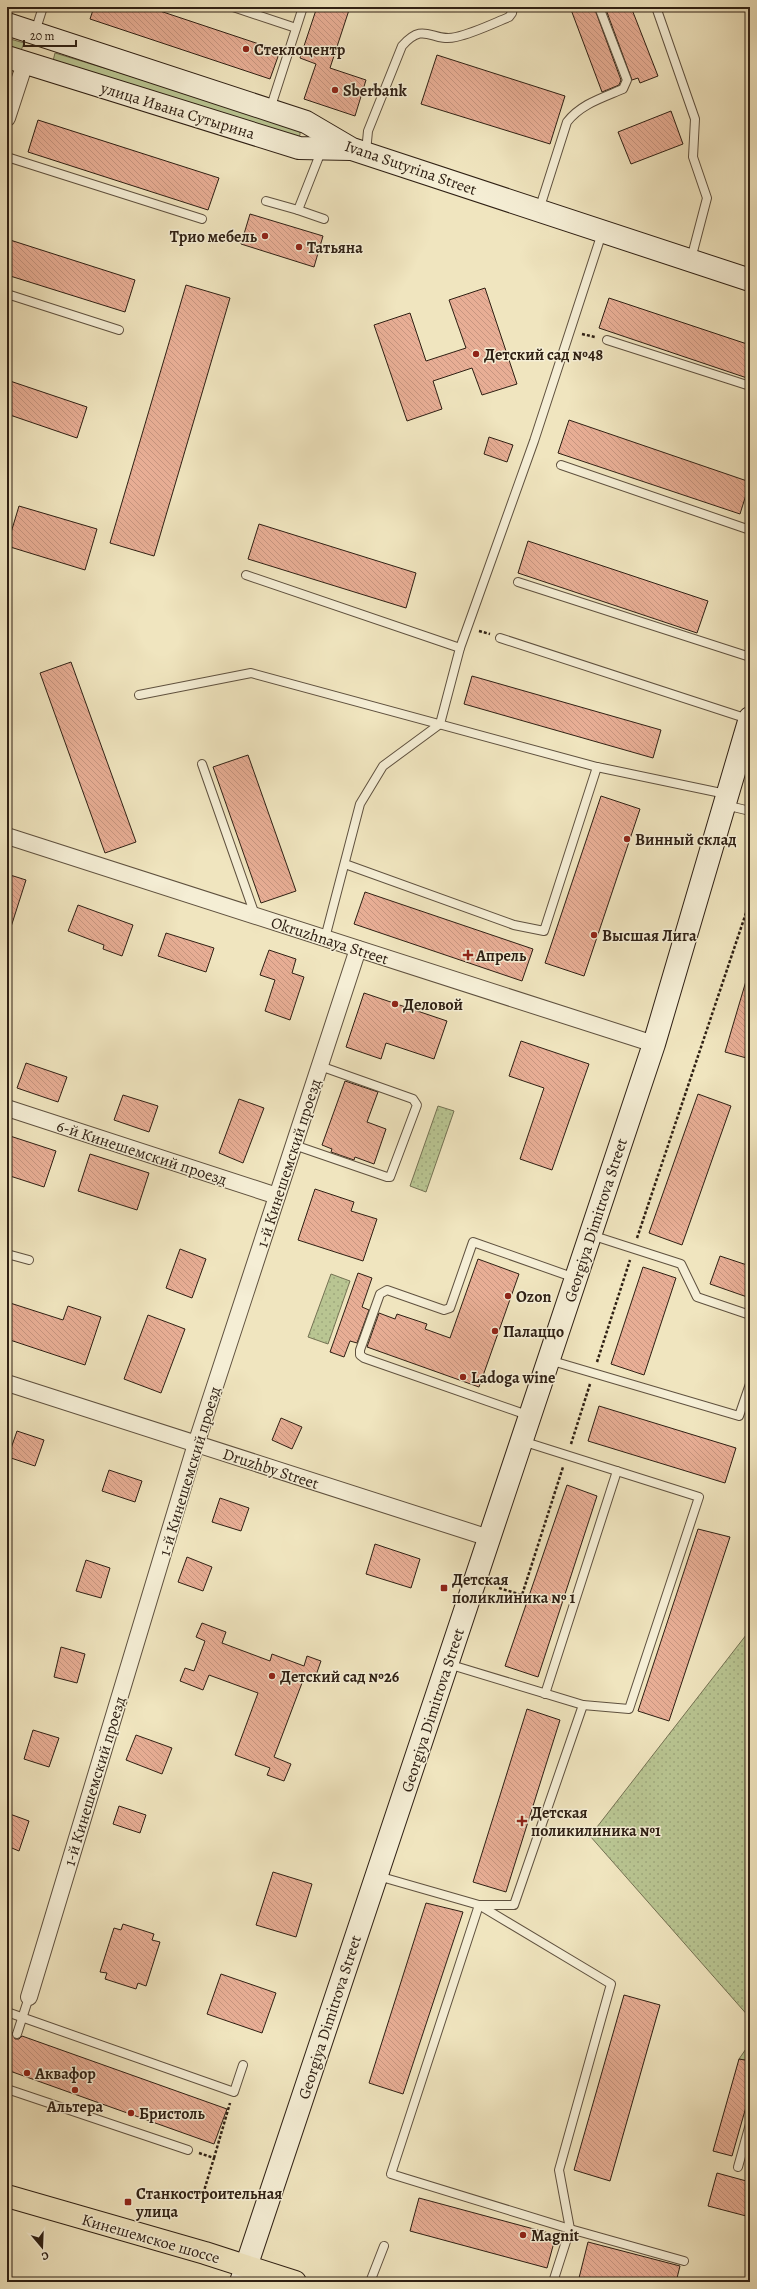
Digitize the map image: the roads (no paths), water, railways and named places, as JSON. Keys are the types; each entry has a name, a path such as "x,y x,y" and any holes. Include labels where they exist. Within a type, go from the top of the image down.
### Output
{"main road":[{"name":"Ivana Sutyrina Street","path":"7,24 306,122 359,152 750,280"},
{"path":"16,60 35,33"},
{"name":"улица Ивана Сутырина","path":"16,60 299,148 322,148 359,152"},
{"name":"Georgiya Dimitrova Street","path":"244,2274 654,1044 725,799 750,719"},
{"name":"Кинешемское шоссе","path":"7,2196 244,2274 295,2282"}],"street":[{"path":"7,118 16,60"},
{"name":"Okruzhnaya Street","path":"7,836 654,1044"},
{"name":"1-й Кинешемский проезд","path":"29,1996 196,1444 358,949"},
{"name":"6-й Кинешемский проезд","path":"7,1108 277,1196"},
{"name":"Druzhby Street","path":"7,1383 489,1538"}],"lane":[{"path":"35,33 43,7"},
{"path":"233,7 296,28"},
{"path":"272,112 273,100 302,7"},
{"path":"359,152 402,46 410,37 423,32 445,38 457,37 509,17 512,13 512,7"},
{"path":"539,211 567,122 574,113 585,105 623,89 626,85 627,80 600,7"},
{"path":"656,7 695,119 693,157 707,198 691,261"},
{"path":"298,210 322,148"},
{"path":"7,157 202,219"},
{"path":"266,201 324,219"},
{"path":"325,938 360,804 383,766 440,724 467,626 534,441 602,232"},
{"path":"7,294 119,330"},
{"path":"607,340 750,386"},
{"path":"561,465 750,530"},
{"path":"246,575 460,648"},
{"path":"518,582 750,657"},
{"path":"500,638 750,719"},
{"path":"139,695 250,673 597,767 725,799 750,811"},
{"path":"202,764 255,916"},
{"path":"345,864 514,925 544,931 597,767"},
{"path":"294,1145 387,1178 390,1177 417,1105 413,1099 320,1066"},
{"path":"590,1235 681,1264 697,1297 750,1315"},
{"path":"530,1416 364,1358 360,1355 360,1350 380,1294 383,1291 387,1290 448,1310 473,1242 576,1279"},
{"path":"7,1254 29,1260"},
{"path":"549,1360 739,1416 750,1384"},
{"path":"447,1664 583,1705 629,1709 699,1497 522,1441"},
{"path":"545,1694 617,1471"},
{"path":"479,1905 514,1905 583,1705"},
{"path":"377,1876 479,1905 611,1984 559,2170 570,2229 553,2282"},
{"path":"479,1905 392,2174 570,2229 684,2261"},
{"path":"17,2034 29,1996"},
{"path":"7,2012 234,2092 243,2065"},
{"path":"7,2089 188,2150"},
{"path":"738,2167 750,2124"},
{"path":"370,2282 384,2246"}],"place":[{"name":"Стеклоцентр","path":"246,49"},
{"name":"Sberbank","path":"335,90"},
{"name":"Трио мебель","path":"265,236"},
{"name":"Татьяна","path":"299,247"},
{"name":"Детский сад №48","path":"476,354"},
{"name":"Винный склад","path":"627,839"},
{"name":"Высшая Лига","path":"594,935"},
{"name":"Апрель","path":"468,955"},
{"name":"Деловой","path":"395,1004"},
{"name":"Ozon","path":"508,1296"},
{"name":"Палаццо","path":"495,1331"},
{"name":"Ladoga wine","path":"463,1377"},
{"name":"Детская поликлиника № 1","path":"444,1588"},
{"name":"Детский сад №26","path":"272,1676"},
{"name":"Детская поликилиника №1","path":"522,1821"},
{"name":"Аквафор","path":"27,2073"},
{"name":"Альтера","path":"75,2090"},
{"name":"Бристоль","path":"131,2113"},
{"name":"Станкостроительная улица","path":"128,2202"},
{"name":"Magnit","path":"523,2235"}]}
